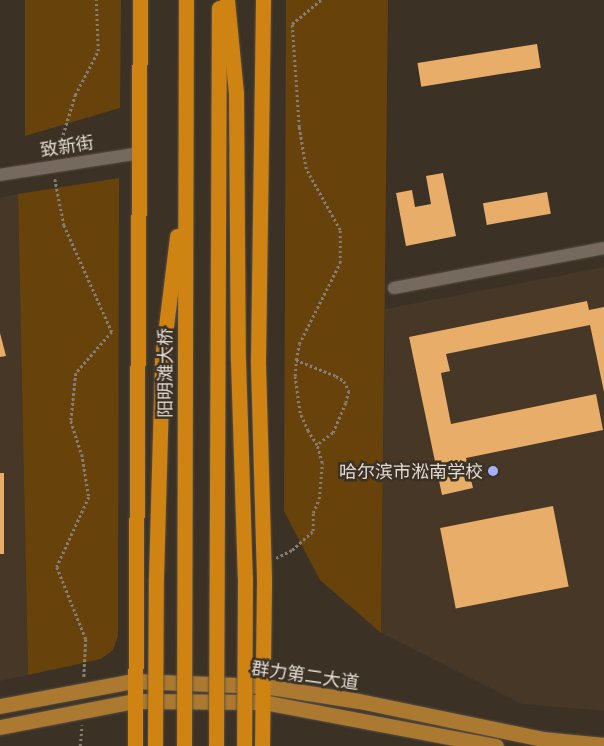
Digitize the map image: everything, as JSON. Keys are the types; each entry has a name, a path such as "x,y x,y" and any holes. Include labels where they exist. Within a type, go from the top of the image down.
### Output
{"highway":[{"path":"135,746 140,0"},
{"name":"阳明滩大桥","path":"184,746 186,0"},
{"path":"216,746 219,0"},
{"path":"227,0 236,94 238,360 245,578 244,746"},
{"path":"262,746 264,686 263,564 258,360 263,0"},
{"path":"155,746 156,577 162,358 186,157"}],"main road":[{"name":"群力第二大道","path":"0,706 134,681 264,686 369,703 534,737 604,745"},
{"name":"群力第二大道","path":"0,727 134,701 263,702 496,746"}],"street":[{"name":"致新街","path":"0,175 140,156"},
{"name":"致新街","path":"0,182 54,168"},
{"path":"394,288 604,248"}],"path":[{"path":"84,690 86,639 57,567 89,497 82,454 71,420 76,373 112,332 64,225 54,168 75,95 98,51 96,0"},
{"path":"263,564 292,550 312,531 313,513 319,499 322,463 318,445 308,432 300,413 295,376 296,360 299,344 340,263 340,230 306,169 299,127 292,24 321,0"},
{"path":"296,360 336,376 344,381 349,391 333,433 318,445"},
{"path":"80,746 84,711"}],"shaded area":[{"path":"25,0 121,0 120,108 25,136"},
{"path":"286,0 388,0 381,633 320,580 284,511"},
{"path":"119,178 118,636 113,650 101,659 28,675 18,194"},
{"path":"18,194 28,675 0,681 0,198"},
{"name":"哈尔滨市淞南学校","path":"604,267 604,711 522,704 381,633 385,309"}],"building":[{"path":"537,44 541,68 421,87 417,63"},
{"path":"443,173 456,236 406,246 396,193 412,190 415,207 431,204 426,176"},
{"path":"547,192 551,214 487,225 483,203"},
{"path":"587,301 589,310 604,307 604,392 590,325 446,354 450,371 441,373 451,424 596,394 603,430 466,458 473,488 442,495 409,337"},
{"path":"0,333 6,356 0,357"},
{"path":"0,473 4,473 4,554 0,554"},
{"path":"553,506 569,586 456,608 440,528"}],"place":[{"name":"哈尔滨市淞南学校","path":"493,471"}]}
